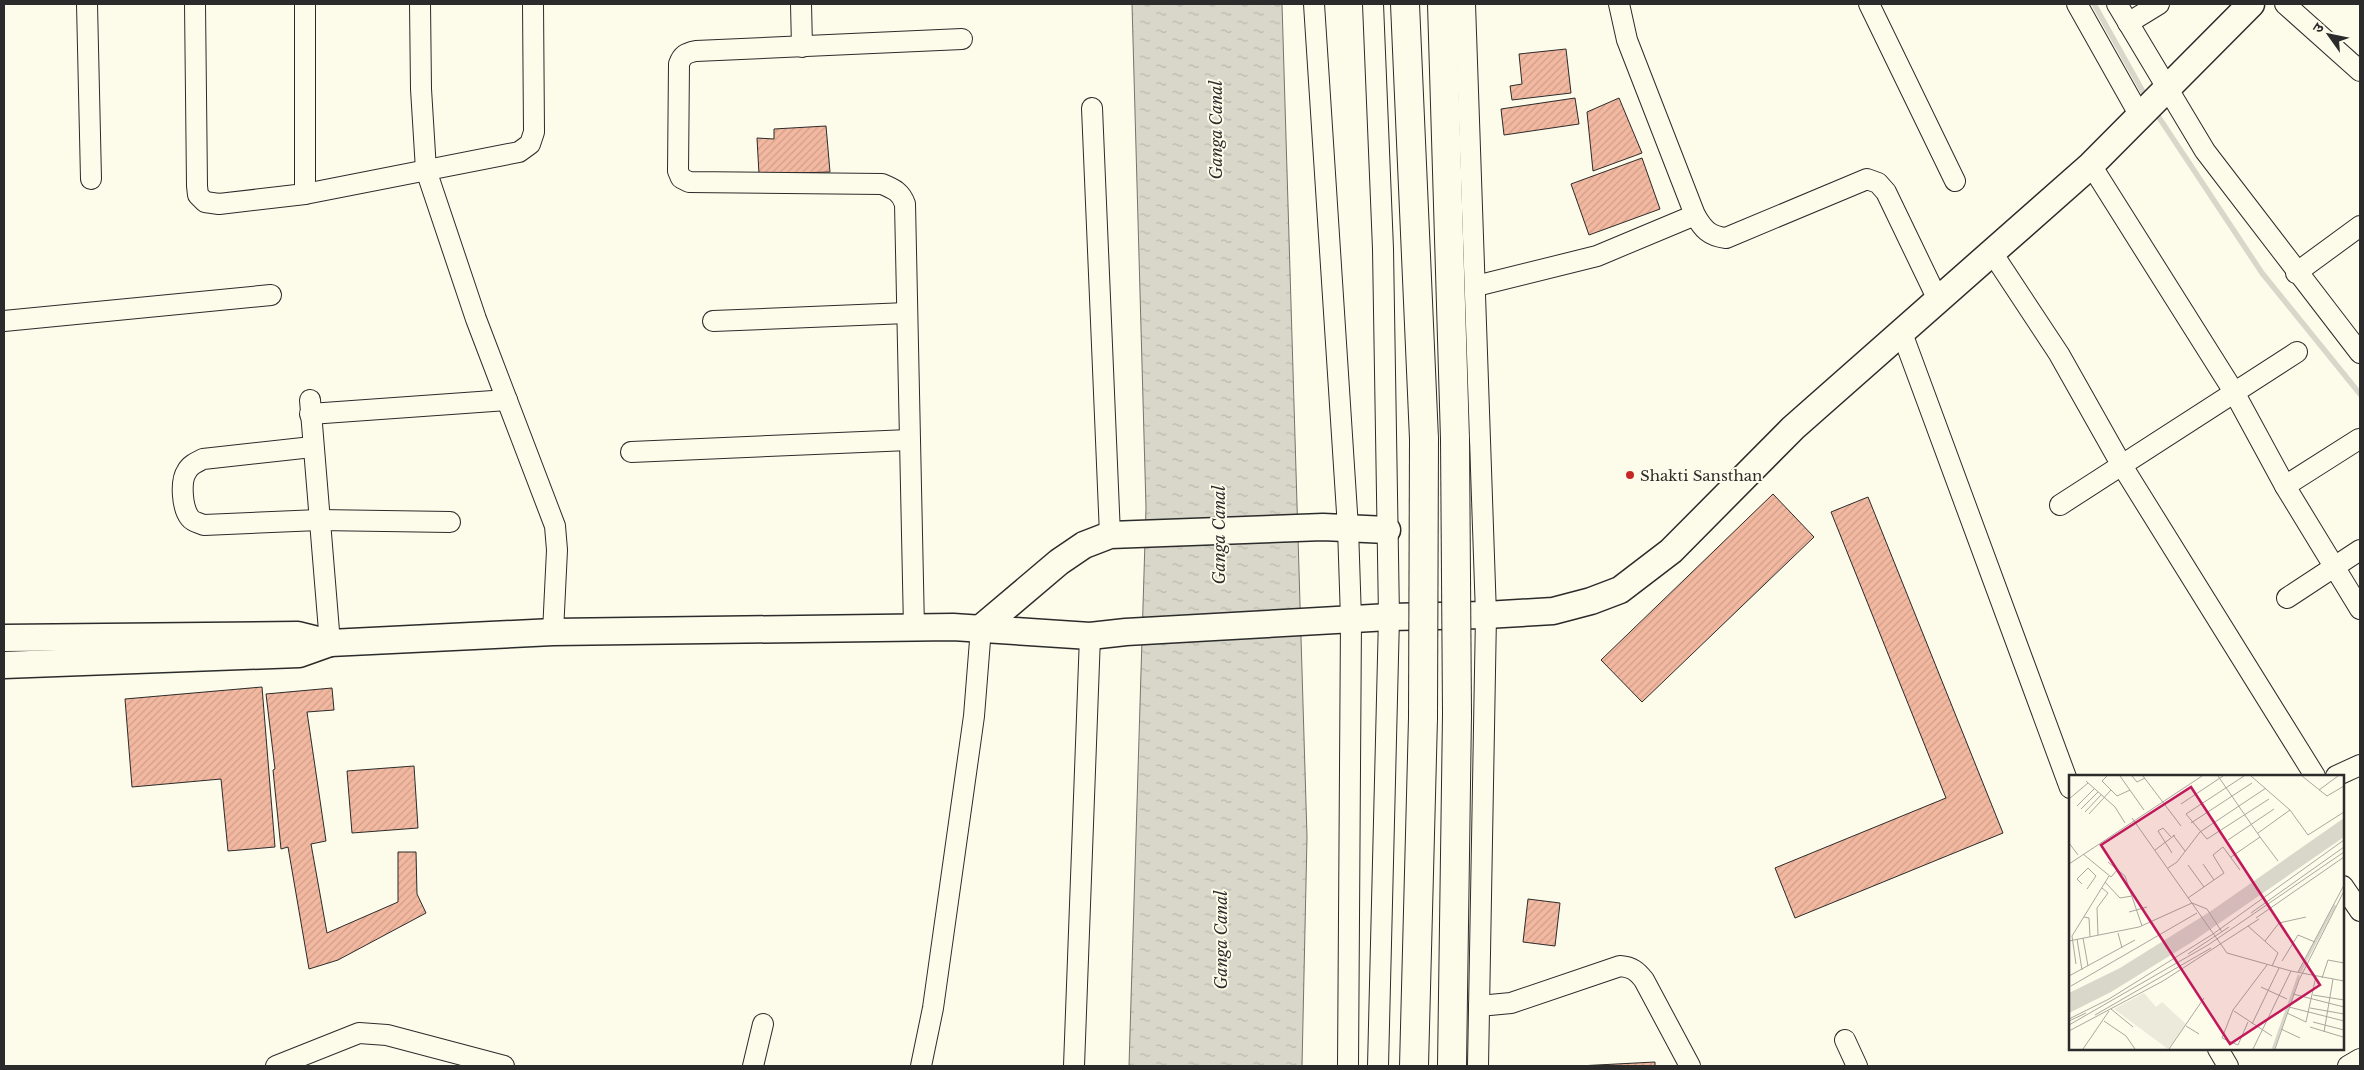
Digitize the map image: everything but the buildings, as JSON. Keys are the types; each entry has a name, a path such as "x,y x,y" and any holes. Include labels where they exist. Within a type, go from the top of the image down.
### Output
{"highway":[{"path":"1405,4 1424,440 1423,718 1414,1066"},
{"path":"1442,4 1455,439 1457,714 1452,1066"}],"main road":[{"path":"4,665 299,654 330,643 553,632 980,628 1090,636 1126,632 1321,620 1486,615 1553,610 1591,601 1620,590 1671,550 1793,428 2091,164 2251,4"},
{"path":"980,628 1059,562 1084,545 1119,534 1335,528 1387,530"},
{"path":"4,638 298,635 330,643"}],"street":[{"path":"87,4 91,179"},
{"path":"196,4 198,195 205,202 219,204 304,194 518,152 530,144 534,132 533,4"},
{"path":"304,194 305,4"},
{"path":"420,4 421,97 426,170 473,310 555,526 557,550 553,632"},
{"path":"802,4 802,47"},
{"path":"1314,4 1335,528 1351,619 1348,1066"},
{"path":"1373,4 1383,250 1388,617 1378,1066"},
{"path":"1466,4 1486,615 1478,1066"},
{"path":"1619,4 1627,40 1695,215 1703,228 1713,236 1726,238 1855,182 1867,179 1878,183 1886,192 1938,300"},
{"path":"1869,4 1955,181"},
{"path":"2076,4 2140,116"},
{"path":"2117,4 2166,90 2205,152 2360,354"},
{"path":"2128,22 2159,4"},
{"path":"2285,4 2360,71"},
{"path":"914,628 908,440 905,204 902,195 893,188 882,184 688,182 682,178 678,171 679,64 681,58 687,53 696,51 962,40"},
{"path":"1092,108 1119,534"},
{"path":"2091,164 2234,392 2285,486 2360,609"},
{"path":"1476,286 1597,256 1695,215"},
{"path":"2296,273 2360,226"},
{"path":"1991,251 2059,354 2121,464 2314,775"},
{"path":"4,321 271,295"},
{"path":"713,321 907,313"},
{"path":"1902,332 2069,785"},
{"path":"2060,505 2297,352"},
{"path":"330,643 310,407 507,400"},
{"path":"2285,486 2359,439"},
{"path":"632,452 908,440"},
{"path":"312,447 203,459 187,470 183,479 186,509 189,517 204,525 319,520 450,522"},
{"path":"2287,598 2360,550"},
{"path":"921,1066 933,1008 972,725 980,628"},
{"path":"1074,1066 1090,636"},
{"path":"2338,775 2360,765"},
{"path":"2344,887 2360,911"},
{"path":"1479,1006 1511,1003 1620,966 1630,967 1638,972 1644,980 1690,1066"},
{"path":"752,1066 763,1024"},
{"path":"276,1066 296,1062 360,1033 387,1035 504,1066"},
{"path":"1845,1040 1857,1066"},
{"path":"2219,1050 2228,1066"},
{"path":"2348,1066 2360,1059"}],"water":[{"name":"Ganga Canal","path":"1132,4 1282,4 1307,837 1302,1066 1129,1066 1146,508"}],"waterway":[{"path":"2094,4 2146,97"},
{"path":"2158,116 2262,273 2360,394"}],"place":[{"name":"Shakti Sansthan","path":"1630,475"}]}
